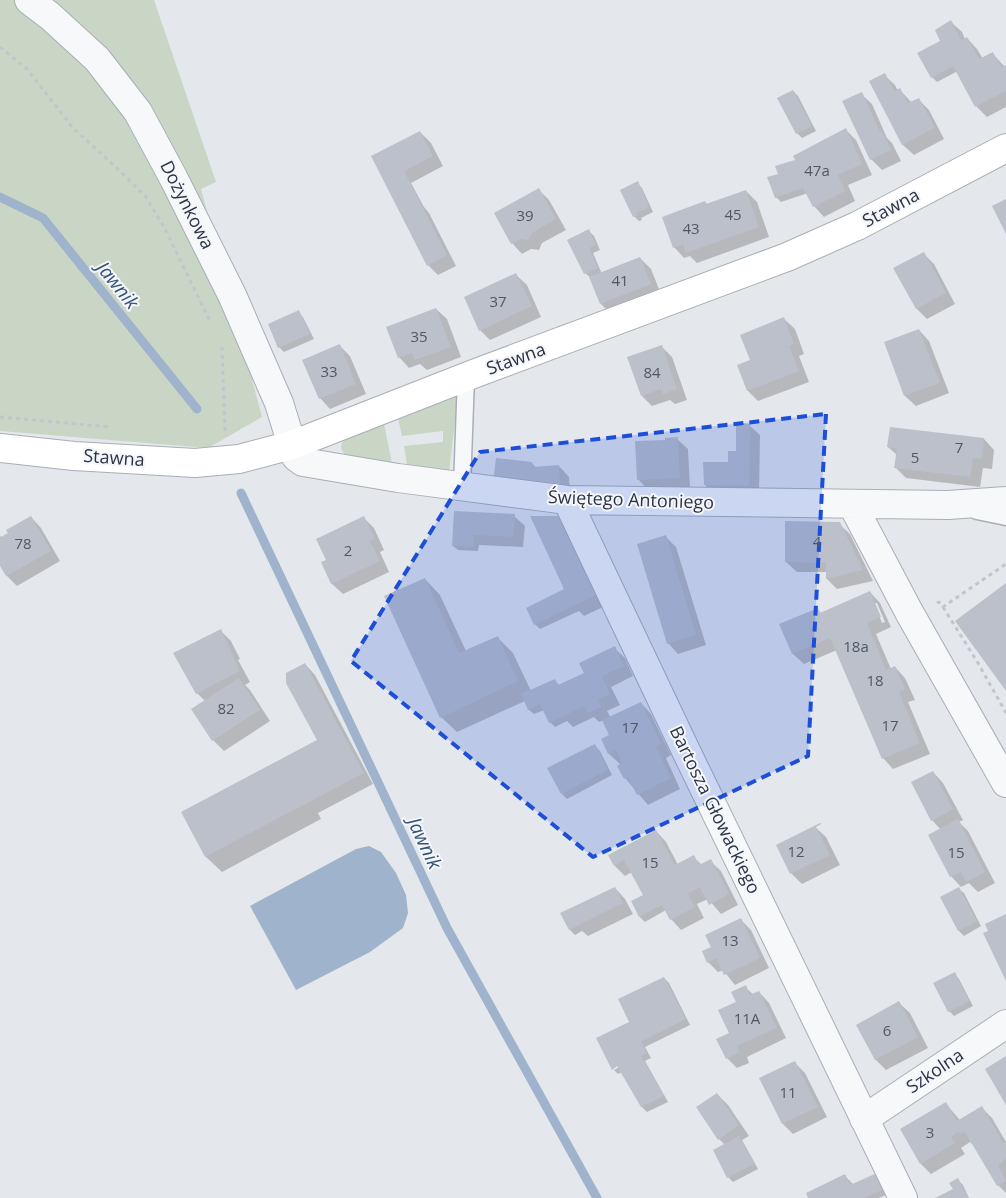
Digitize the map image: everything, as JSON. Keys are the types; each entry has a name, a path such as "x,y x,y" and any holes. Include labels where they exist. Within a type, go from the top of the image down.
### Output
{"street":[{"name":"Dożynkowa","path":"29,0 50,16 97,59 138,112 232,295 279,403 292,445"},
{"name":"Stawna","path":"0,448 74,456 195,463 239,459 292,445 787,257 857,226 1006,148"},
{"name":"Świętego Antoniego","path":"292,445 296,457 303,462 398,478 567,500 948,505 994,501"},
{"name":"Bartosza Głowackiego","path":"567,500 903,1198"},
{"path":"852,504 909,612 1006,783"},
{"name":"Szkolna","path":"864,1118 1006,1024"}],"lane":[{"path":"462,487 466,378"},
{"path":"948,505 1006,517"}],"path":[{"path":"0,47 27,69 73,128 146,197 164,227 214,329"},
{"path":"217,433 225,432 222,346"},
{"path":"0,417 117,428"},
{"path":"943,607 1006,564"},
{"path":"909,612 939,602 978,663 1006,713"}],"highlighted area":[{"path":"826,414 808,756 593,857 351,661 480,452"}],"green space":[{"path":"0,0 154,0 216,182 201,189 262,417 208,448 0,431"},
{"path":"458,395 449,473 407,465 404,446 443,442 443,431 402,436 398,418"},
{"path":"384,424 392,463 345,455 341,448 342,442 350,436"}],"water":[{"path":"369,846 381,852 396,873 406,895 408,913 403,928 370,952 296,990 250,906 356,849"}],"building":[{"path":"951,20 961,40 967,37 979,59 993,52 1001,68 1006,65 1006,91 975,107 953,66 931,78 917,53 940,41 935,30"},
{"path":"885,73 894,91 900,88 908,103 919,98 935,128 902,145 869,81"},
{"path":"793,90 812,126 796,134 777,98"},
{"path":"862,92 880,132 882,131 891,150 870,160 842,101"},
{"path":"846,128 862,164 838,175 845,191 813,207 803,188 775,198 767,177 778,174 775,166 795,160 793,156"},
{"path":"420,131 433,156 404,171 447,255 427,266 371,156"},
{"path":"638,181 649,207 633,217 620,190"},
{"path":"539,188 556,219 532,233 528,240 520,239 511,244 494,213"},
{"path":"746,190 759,227 686,253 683,244 673,248 662,217 705,201 706,204"},
{"path":"1006,199 1006,234 992,206"},
{"path":"589,229 596,245 589,248 598,268 584,274 567,240"},
{"path":"924,252 946,293 916,309 893,268"},
{"path":"640,257 651,284 600,304 589,277"},
{"path":"516,273 532,306 479,331 464,297"},
{"path":"436,308 451,347 415,360 412,353 398,358 386,327"},
{"path":"299,310 310,334 278,348 268,324"},
{"path":"784,317 794,344 789,346 799,371 747,391 737,365 750,360 740,335"},
{"path":"919,329 940,383 904,396 884,342"},
{"path":"340,344 356,384 319,399 302,360"},
{"path":"662,345 677,389 663,394 661,389 641,396 627,357"},
{"path":"736,423 750,424 749,485 704,485 703,462 728,462 728,451 736,451"},
{"path":"890,427 984,438 982,459 973,458 970,477 894,468 897,449 887,447"},
{"path":"678,437 680,478 637,480 635,441 665,440 665,438"},
{"path":"496,458 532,462 532,467 559,465 560,485 493,482"},
{"path":"454,511 515,514 513,537 474,535 474,547 452,546"},
{"path":"31,516 51,551 6,576 0,566 0,535 1,537 8,533 6,530"},
{"path":"364,516 375,539 370,541 380,561 331,584 321,562 326,560 316,539"},
{"path":"530,516 558,516 596,595 534,625 526,608 564,589"},
{"path":"785,521 840,522 863,570 826,579 826,563 785,562"},
{"path":"666,535 696,635 667,644 637,544"},
{"path":"425,578 459,653 498,636 518,681 440,718 384,596"},
{"path":"1006,583 1006,691 955,621"},
{"path":"870,591 881,617 867,623 886,670 895,666 905,689 899,692 920,743 882,759 830,638 792,654 779,624 818,608 820,613"},
{"path":"221,629 240,671 196,694 173,653"},
{"path":"615,646 624,666 602,676 610,694 598,700 601,707 588,713 584,706 549,723 540,704 528,710 521,694 555,679 558,685 584,673 579,663"},
{"path":"305,663 364,773 205,857 181,812 317,740 286,683 286,673"},
{"path":"239,678 260,710 212,741 191,709"},
{"path":"641,702 661,744 656,747 671,778 637,795 628,777 624,779 617,766 622,763 616,750 608,754 601,739 609,735 602,720"},
{"path":"595,744 608,770 561,794 547,768"},
{"path":"933,771 953,809 931,821 911,782"},
{"path":"958,819 985,872 966,882 961,872 950,877 928,835"},
{"path":"820,823 816,827 830,855 790,874 776,845"},
{"path":"656,830 675,865 694,855 699,865 711,859 729,894 709,905 700,887 688,894 695,907 670,920 662,905 639,917 631,901 643,895 624,860 614,866 608,855"},
{"path":"615,887 623,903 569,930 560,913"},
{"path":"959,887 977,921 958,931 940,897"},
{"path":"1006,914 1006,981 983,933 988,931 985,924"},
{"path":"741,918 760,958 724,975 716,958 707,963 702,951 711,947 705,935"},
{"path":"955,972 969,1001 948,1012 933,983"},
{"path":"664,977 686,1019 641,1042 647,1053 641,1056 664,1096 641,1107 617,1066 612,1070 596,1038 629,1022 618,999"},
{"path":"746,985 750,995 759,991 777,1028 737,1046 740,1052 726,1059 716,1039 729,1033 718,1010 736,1002 731,992"},
{"path":"899,1001 918,1037 875,1060 856,1025"},
{"path":"1006,1056 1006,1105 985,1069"},
{"path":"795,1061 818,1107 782,1124 759,1078"},
{"path":"717,1093 739,1125 718,1140 696,1107"},
{"path":"946,1102 957,1121 982,1106 1003,1143 1006,1141 1006,1159 998,1165 1006,1181 997,1186 965,1132 960,1134 958,1132 951,1137 955,1143 920,1164 900,1129"},
{"path":"739,1136 754,1164 727,1178 713,1150"},
{"path":"877,1173 884,1189 864,1198 808,1198 806,1193 845,1174 850,1185"},
{"path":"958,1178 968,1198 935,1198 953,1189 949,1183"}],"waterway":[{"name":"Jawnik","path":"0,197 43,218 197,409"},
{"name":"Jawnik","path":"241,493 447,928 597,1198"}]}
